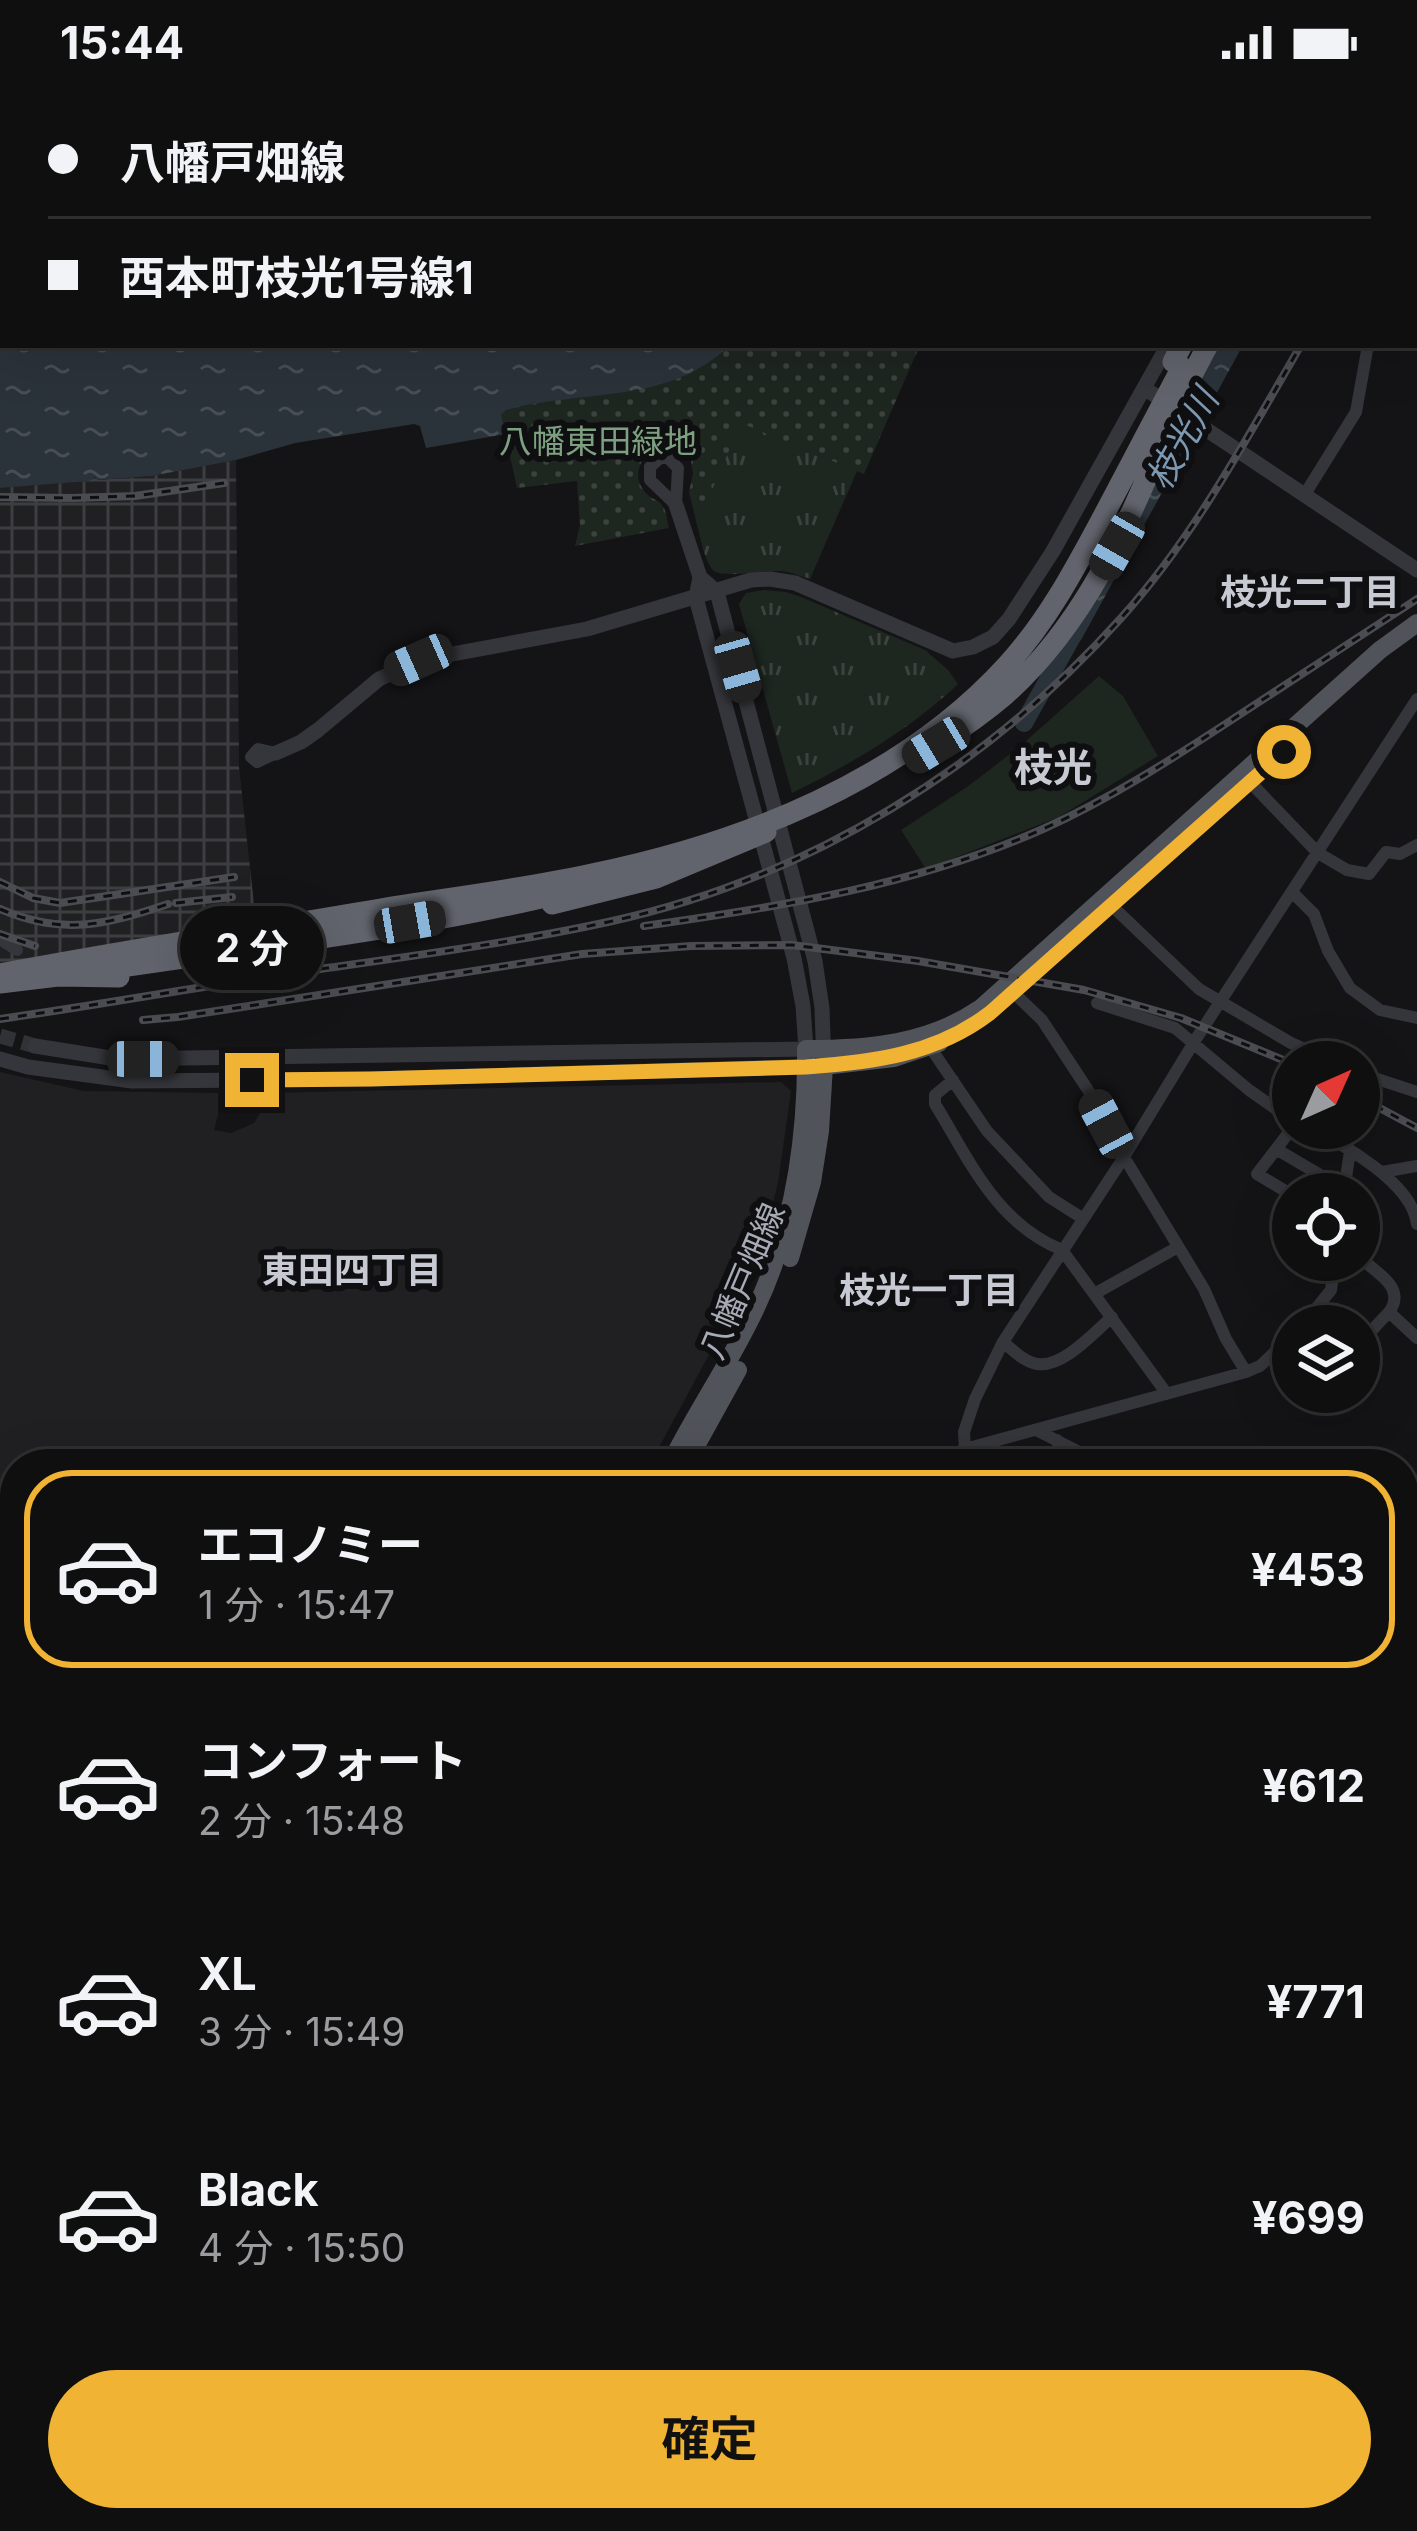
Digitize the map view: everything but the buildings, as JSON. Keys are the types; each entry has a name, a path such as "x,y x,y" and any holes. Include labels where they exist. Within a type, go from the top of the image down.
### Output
{"highway":[{"path":"873,774 961,693 1017,633 1179,371 1205,348"},
{"path":"0,974 590,875 648,861 810,804 921,740 1007,665 1077,566 1179,371"},
{"path":"49,977 583,893 676,854 770,823 971,722 1005,696 1087,599 1117,546 1179,371"}],"main road":[{"path":"815,1058 923,1037 981,1008 1380,650 1417,623"},
{"path":"815,1058 893,1058 930,1047 975,1024 1386,658 1417,637"},
{"name":"八幡戸畑線","path":"678,1449 746,1329 776,1262 788,1221 815,1058"},
{"name":"八幡戸畑線","path":"694,1449 763,1323 787,1266 812,1181 820,1131 815,1058"}],"street":[{"path":"1305,494 1356,412 1368,348"},
{"path":"1144,388 1179,371"},
{"path":"276,753 318,730 379,679 419,660 587,629 751,580 795,583 953,651 973,647 993,637 1009,619 1053,551 1144,388 1179,371"},
{"path":"1179,371 1218,435 1417,570"},
{"path":"676,505 700,578 718,592"},
{"name":"八幡戸畑線","path":"700,578 696,598 815,961 822,1008 815,1058"},
{"name":"八幡戸畑線","path":"718,592 770,823"},
{"path":"964,1449 964,1432 975,1399 1004,1342 1417,699"},
{"path":"1250,782 1318,853 1347,870 1369,874 1386,852 1400,854 1417,845"},
{"path":"1292,893 1314,914 1350,988 1380,1010 1417,1018"},
{"path":"1112,906 1199,989 1287,1041"},
{"path":"0,940 17,950"},
{"path":"1014,993 1042,1020 1088,1090 1204,1289 1246,1372"},
{"path":"1097,1003 1175,1028 1272,1107"},
{"path":"35,1046 104,1058 815,1058"},
{"path":"930,1047 987,1131 1049,1197 1082,1219"},
{"path":"0,1059 133,1081 371,1079 815,1058"},
{"path":"212,1059 213,1080"},
{"path":"953,1080 935,1095 935,1104 994,1201 1042,1242 1063,1250 1167,1394"},
{"path":"1380,1080 1417,1092"},
{"path":"1348,1149 1382,1172 1415,1208 1417,1224"},
{"path":"1272,1183 1257,1174 1276,1150 1314,1173"},
{"path":"1382,1172 1417,1166"},
{"path":"1096,1293 1178,1247"},
{"path":"1380,1276 1397,1298 1380,1322"},
{"path":"1389,1312 1417,1338"},
{"path":"1004,1342 1040,1365 1060,1360 1112,1317"},
{"path":"984,1449 1035,1429 1246,1372 1271,1356"},
{"path":"1035,1429 1074,1449"},
{"path":"1057,1440 1060,1449"}],"shaded area":[{"path":"236,460 239,767 259,950 0,973 0,488 152,476"},
{"path":"0,1072 84,1091 218,1093 214,1130 231,1133 254,1123 266,1093 781,1082 791,1091 778,1183 762,1245 747,1284 658,1449 0,1449"}],"green space":[{"name":"八幡東田緑地","path":"726,348 919,348 864,474 741,423 697,525 689,492 691,461 680,451 660,446 642,461 638,474 642,488 664,508 669,528 575,546 580,525 577,481 517,488 501,415 506,410 653,386 706,364"},
{"path":"740,422 857,471 810,579 781,571 719,573 708,561 697,525"},
{"path":"764,590 801,597 925,650 958,684 879,744 792,793 739,604 746,593"},
{"path":"1099,676 1123,696 1158,756 1059,817 926,869 901,830 1018,748"}],"water":[{"path":"0,348 726,348 680,378 653,386 506,410 501,415 506,434 426,448 420,426 414,424 295,443 152,476 0,488"},
{"path":"1218,348 1241,348 1081,640 1066,631"}],"waterway":[{"name":"枝光川","path":"1024,723 1083,617"}],"tunnel":[{"path":"0,1036 35,1046"}],"railway":[{"path":"0,1019 608,922 682,903 822,846 953,769 1069,672 1122,617 1196,520 1299,348"},
{"path":"0,497 135,496 224,483"},
{"path":"644,926 797,902 897,879 1043,829 1164,763 1417,599"},
{"path":"0,882 33,898 60,903 234,877"},
{"path":"176,903 232,897"},
{"path":"0,909 64,925 104,922 168,904"},
{"path":"0,934 35,946"},
{"path":"143,1020 582,954 792,945 1084,990 1181,1018 1272,1055"},
{"path":"1380,1108 1417,1128"}],"district":[{"name":"枝光二丁目","path":"1310,592"},
{"name":"枝光","path":"1053,767"},
{"name":"東田四丁目","path":"352,1270"},
{"name":"枝光一丁目","path":"929,1290"}],"route":[{"path":"252,1080 806,1067 912,1053 962,1033 990,1013 1284,752"}]}
